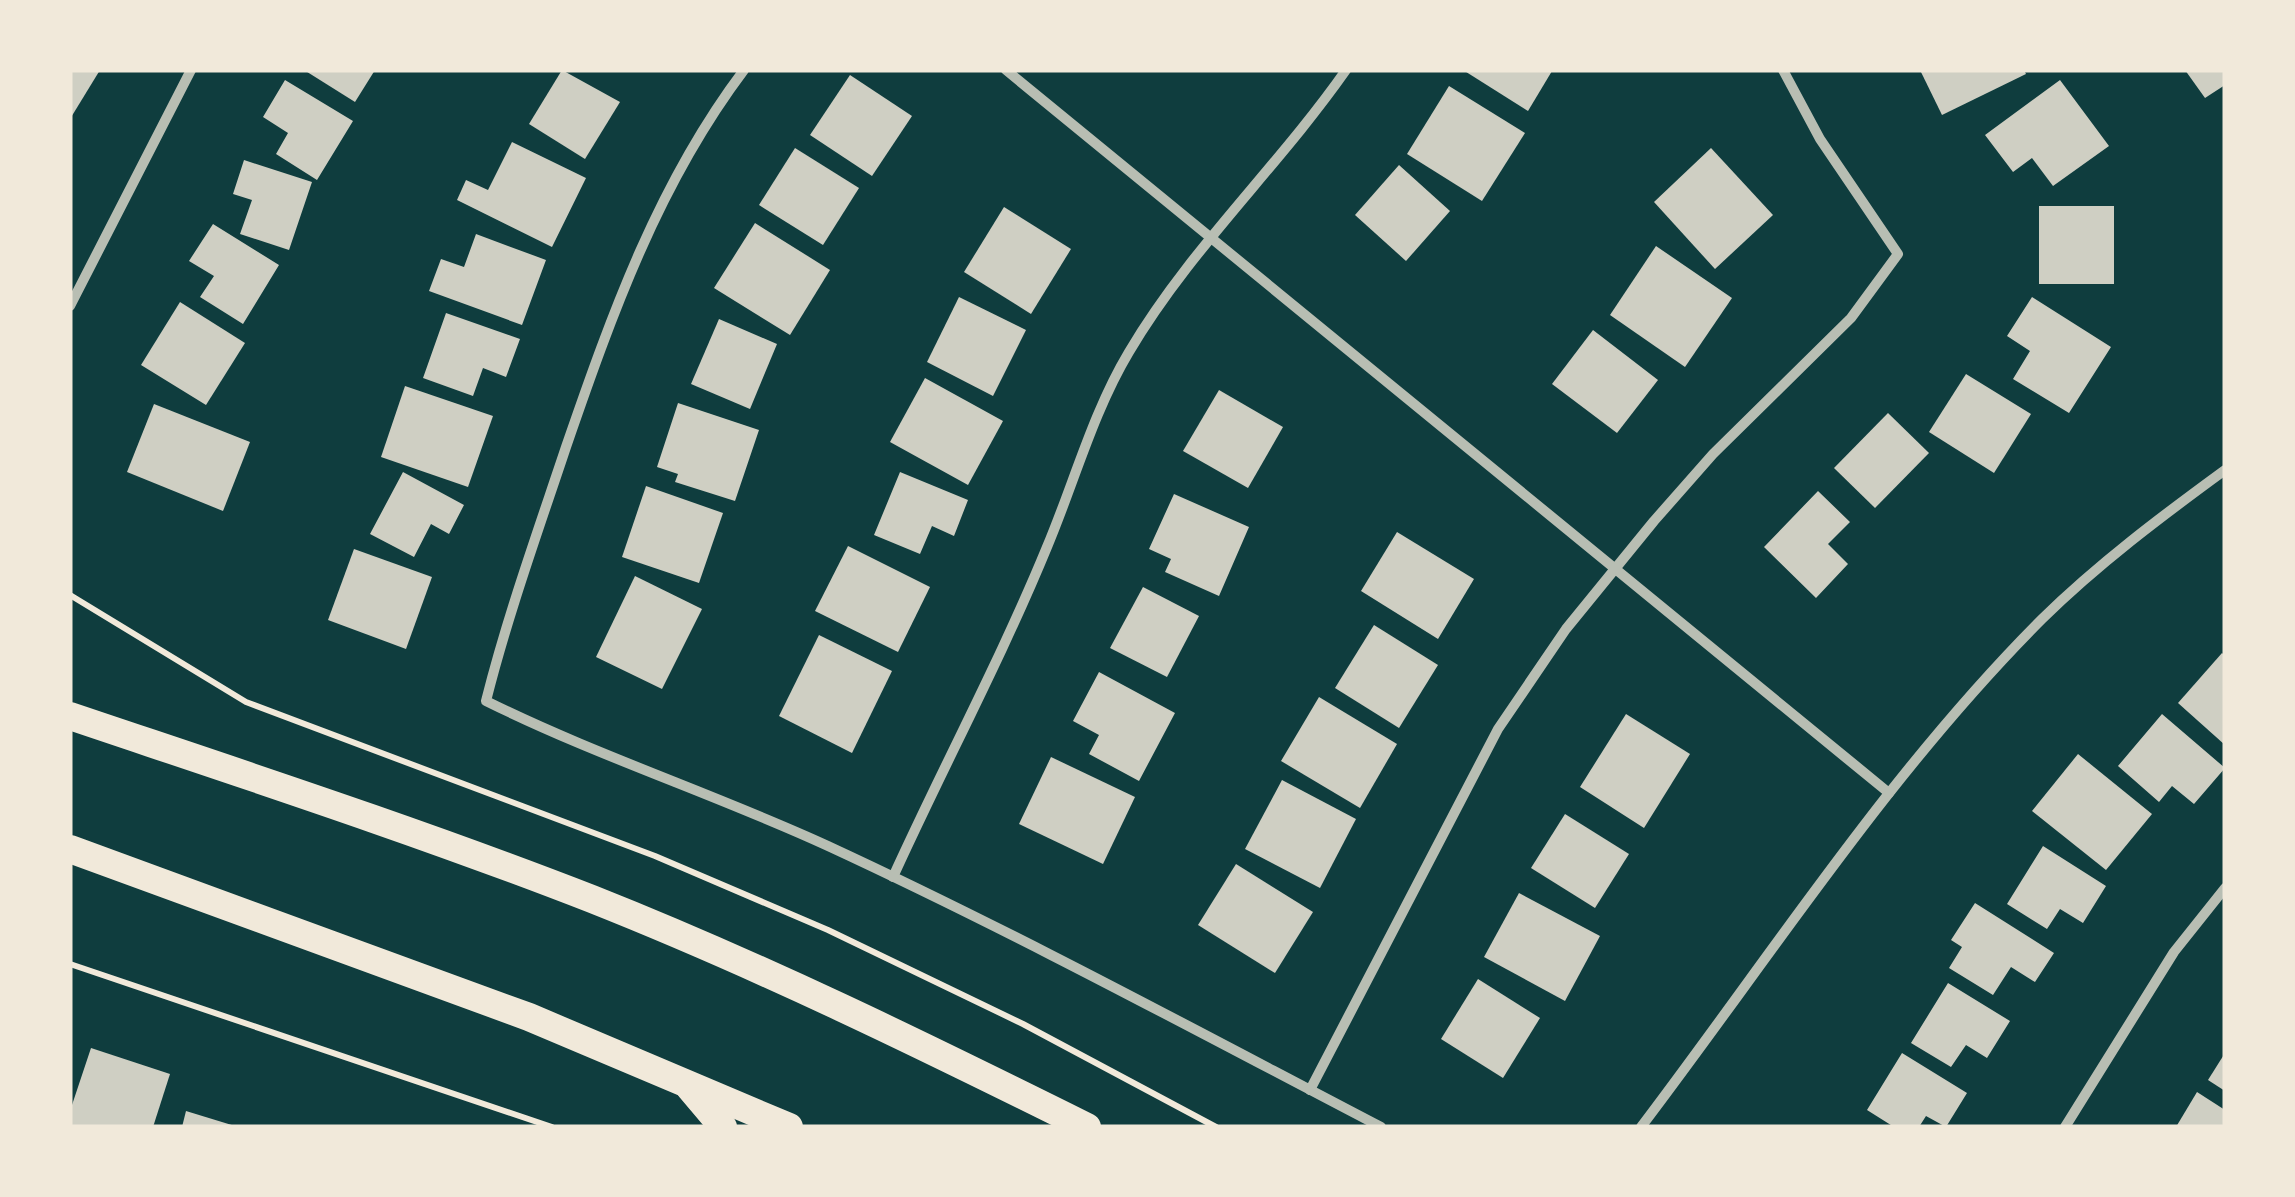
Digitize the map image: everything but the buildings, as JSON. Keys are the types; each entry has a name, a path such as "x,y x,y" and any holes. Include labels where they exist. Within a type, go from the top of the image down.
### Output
{"highway":[{"path":"70,716 376,819 593,900 858,1014 1087,1127"},
{"path":"70,849 529,1017 789,1127"},
{"path":"686,1083 723,1127"}],"street":[{"path":"70,306 191,70"},
{"path":"744,70 667,192 619,297 506,625 486,701 543,729 893,877 1095,975 1380,1127"},
{"path":"1006,70 1889,794"},
{"path":"893,877 1046,549 1112,382 1130,349 1210,238 1282,157 1346,70"},
{"path":"1310,1090 1498,729 1566,629 1713,454 1850,318 1898,254 1820,139 1782,70"},
{"path":"1641,1127 1943,726 2044,618 2149,527 2225,470"},
{"path":"2064,1127 2174,952 2225,888"}],"path":[{"path":"70,595 246,702 654,856 828,930 1023,1024 1216,1127"},
{"path":"70,964 552,1127"}]}
